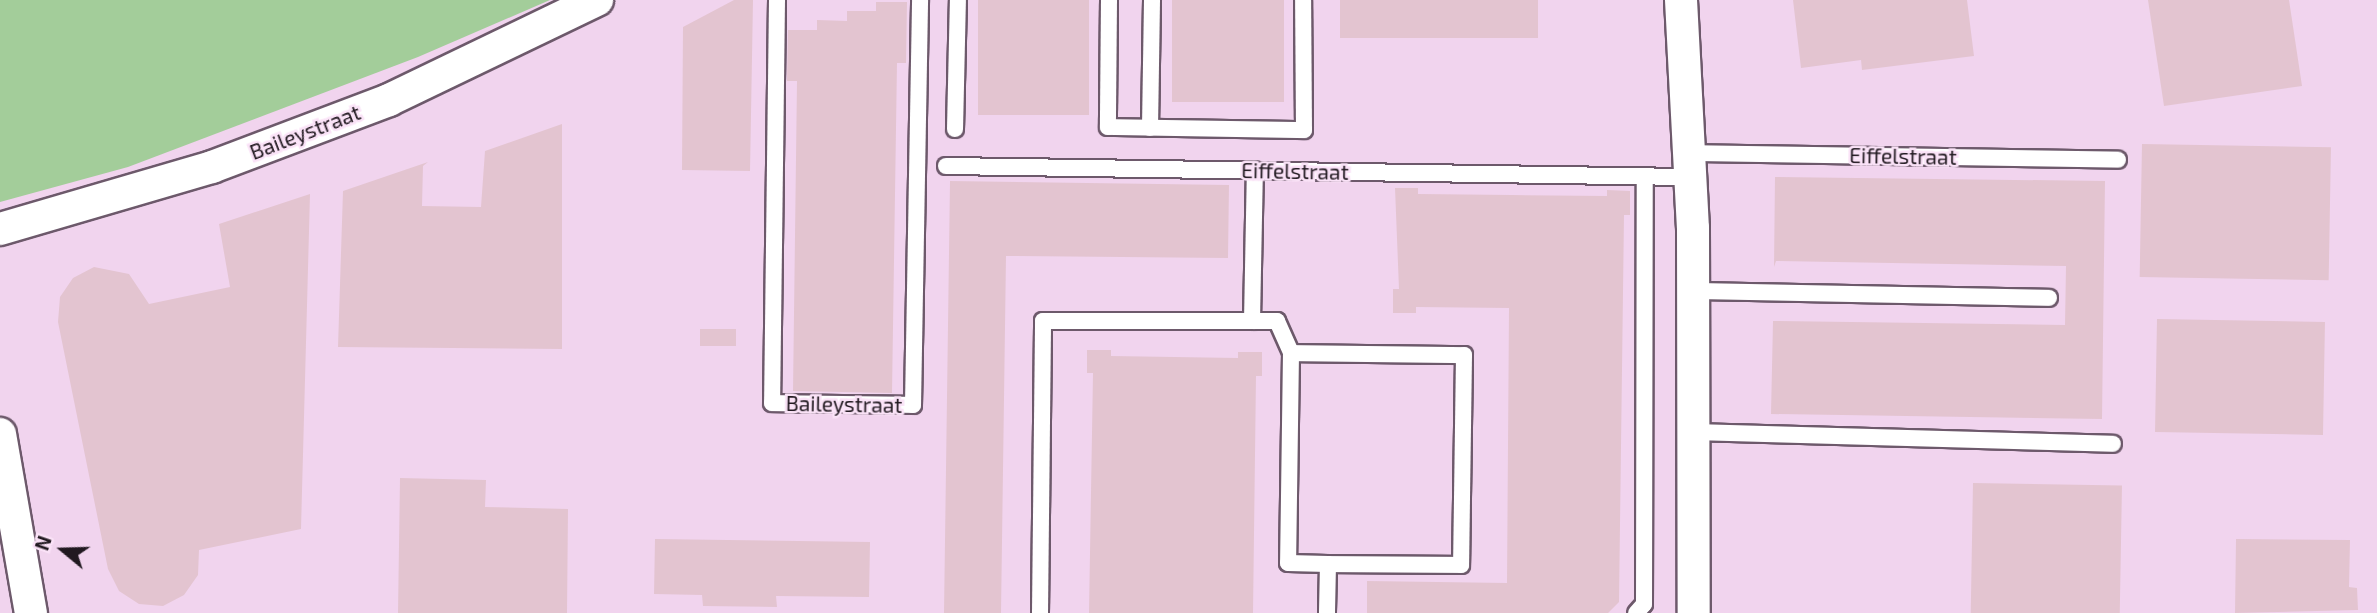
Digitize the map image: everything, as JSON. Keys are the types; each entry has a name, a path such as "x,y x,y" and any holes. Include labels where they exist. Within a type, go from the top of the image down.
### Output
{"street":[{"name":"Baileystraat","path":"0,229 212,167 313,129 413,89 597,0"},
{"path":"1681,0 1690,165 1693,291 1694,613"},
{"path":"0,434 31,613"}],"lane":[{"name":"Baileystraat","path":"777,0 772,403 913,405 920,0"},
{"path":"956,130 958,0"},
{"path":"1109,0 1108,127 1304,130 1303,0"},
{"path":"1150,128 1152,0"},
{"name":"Eiffelstraat","path":"946,166 1645,176 1690,165 2118,160"},
{"path":"1252,321 1255,170"},
{"path":"1636,613 1644,604 1645,176"},
{"path":"1693,291 2049,298"},
{"path":"1040,613 1043,321 1277,320 1291,353 1288,563 1461,565 1464,355 1291,353"},
{"path":"1693,432 2113,444"},
{"path":"1327,613 1328,564"}],"shaded area":[{"path":"0,0 2377,0 2377,613 0,613"}],"green space":[{"path":"0,0 550,0 418,57 128,167 0,202"}],"building":[{"path":"734,0 753,0 750,171 682,170 683,27"},
{"path":"978,0 1089,0 1089,115 978,115"},
{"path":"1172,0 1284,0 1284,102 1172,102"},
{"path":"1340,0 1538,0 1538,38 1340,38"},
{"path":"1793,0 1967,0 1974,56 1862,70 1861,60 1801,68"},
{"path":"2148,0 2289,0 2302,86 2164,106"},
{"path":"876,2 907,2 906,63 897,63 892,393 793,391 797,81 787,81 788,30 817,30 817,20 847,21 847,11 876,11"},
{"path":"562,124 562,349 338,347 343,191 428,162 423,166 422,206 481,207 485,151"},
{"path":"2142,144 2331,147 2329,280 2140,277"},
{"path":"1775,177 2105,181 2102,419 1771,414 1773,321 2065,325 2066,266 1776,261 1774,267"},
{"path":"950,181 1229,185 1228,258 1006,256 1001,613 944,613"},
{"path":"1395,188 1418,188 1418,194 1607,196 1607,190 1630,191 1630,215 1624,215 1619,602 1608,613 1367,613 1367,581 1507,583 1509,308 1416,307 1416,313 1393,313 1393,289 1399,289"},
{"path":"310,194 301,529 199,550 198,575 184,595 163,606 139,604 119,591 108,569 58,322 60,297 73,278 94,267 129,274 149,304 230,287 219,224"},
{"path":"2157,319 2325,322 2323,435 2155,432"},
{"path":"700,329 736,329 736,346 700,346"},
{"path":"1087,350 1111,350 1111,356 1238,358 1238,352 1262,352 1262,376 1256,376 1253,613 1089,613 1093,373 1087,373"},
{"path":"400,478 486,480 485,507 568,509 567,613 398,613"},
{"path":"1973,483 2122,486 2120,613 1971,613"},
{"path":"655,539 870,542 869,597 776,596 777,607 703,606 702,595 654,594"},
{"path":"2236,539 2350,540 2349,587 2357,588 2358,610 2235,613"}]}
